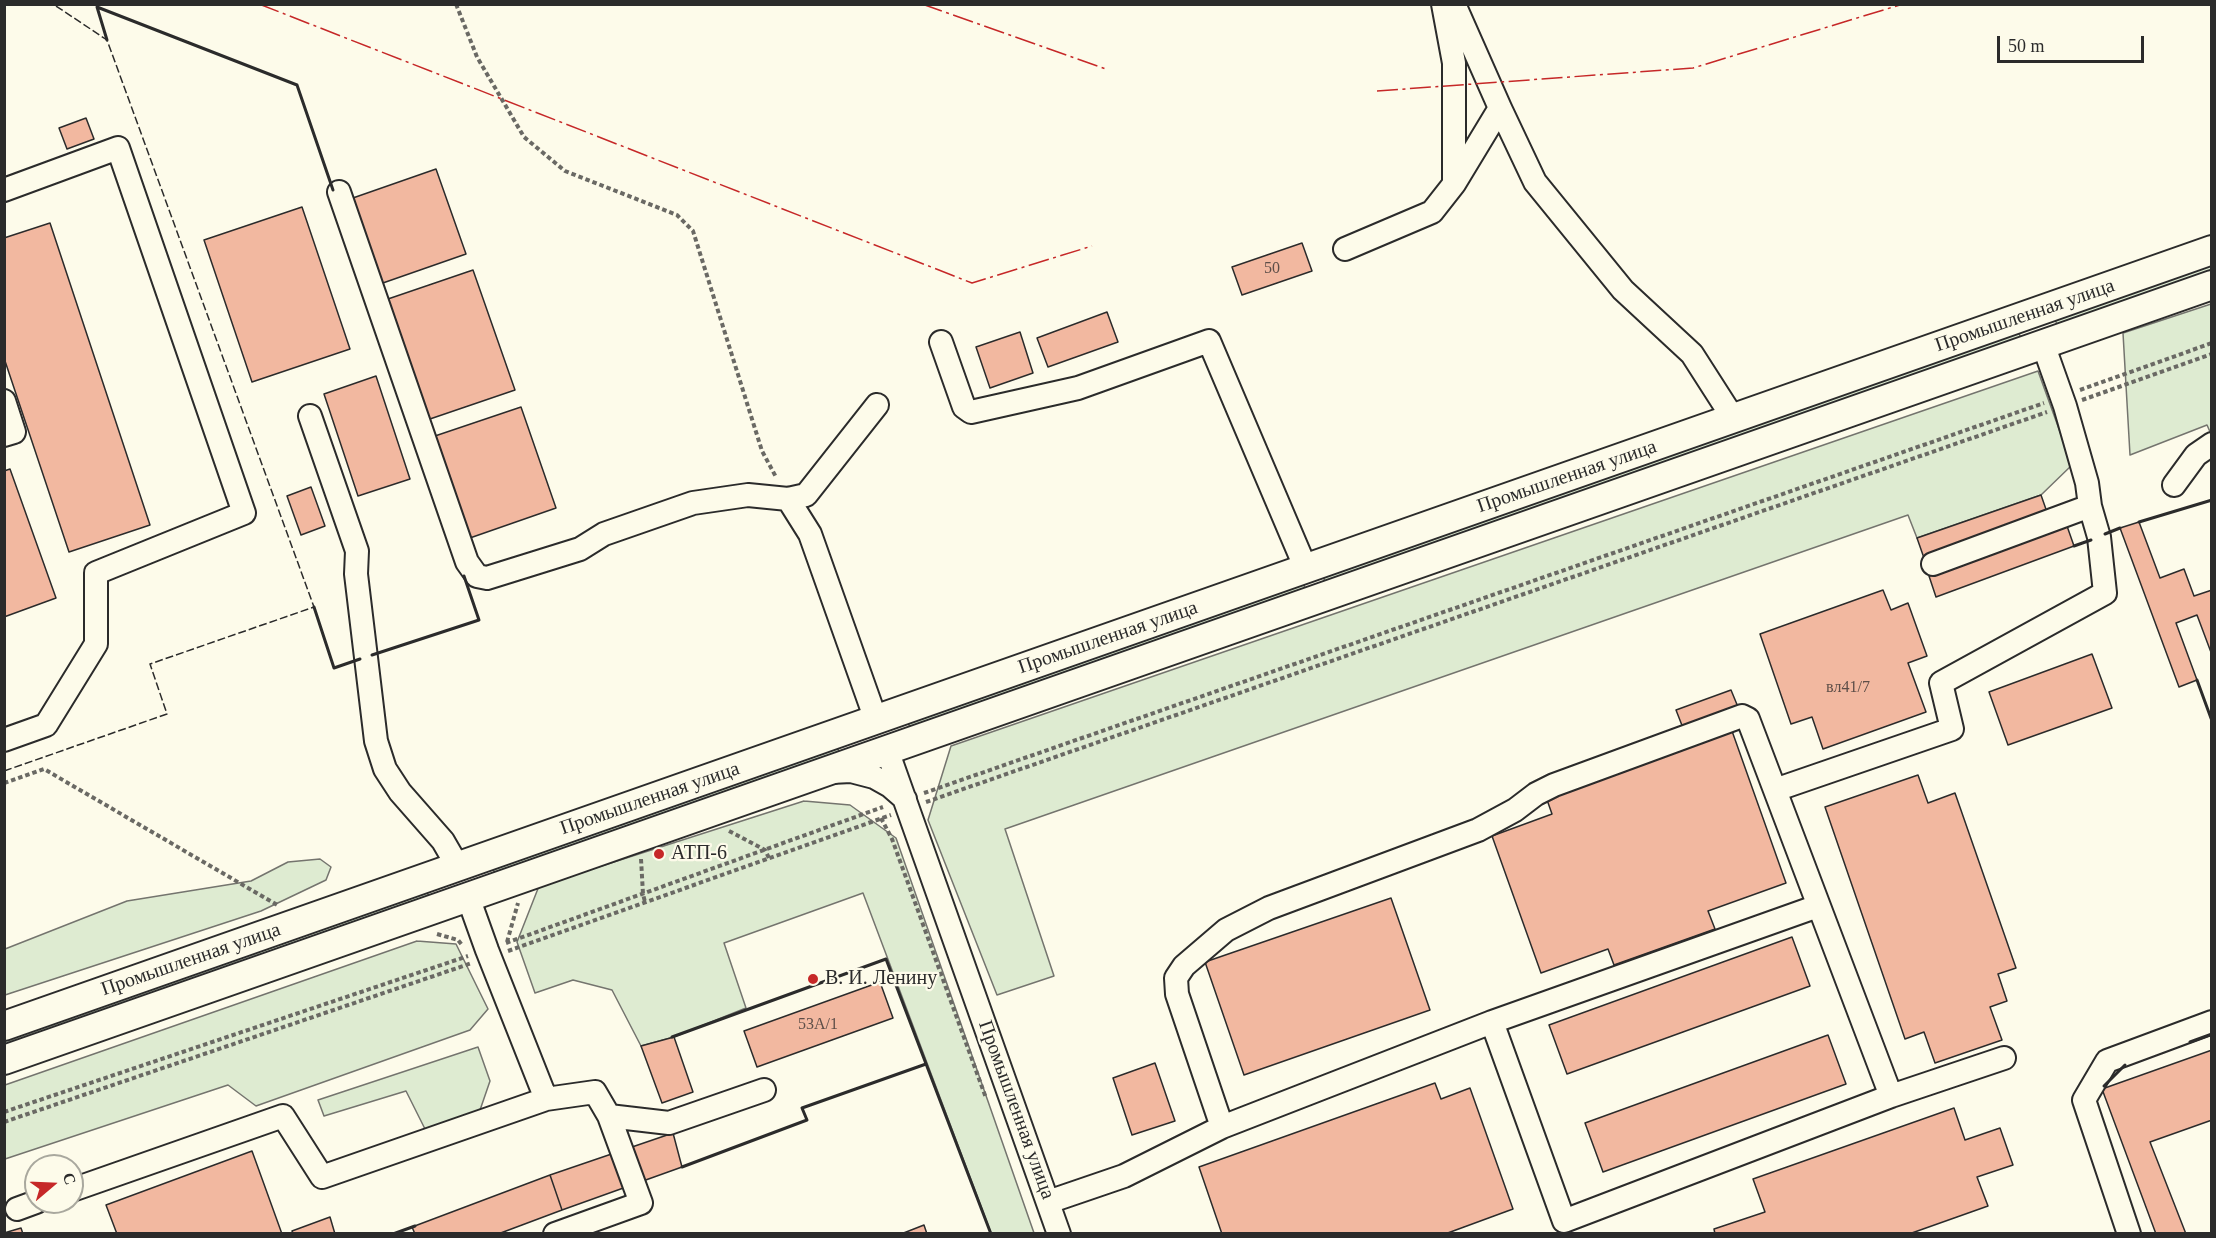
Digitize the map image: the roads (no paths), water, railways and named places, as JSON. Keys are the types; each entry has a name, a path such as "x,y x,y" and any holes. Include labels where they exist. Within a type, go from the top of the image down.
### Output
{"main road":[{"name":"Промышленная улица","path":"4,1026 2211,250"},
{"name":"Промышленная улица","path":"4,1060 2211,285"},
{"path":"2032,313 2043,344"},
{"path":"1306,569 1317,599"},
{"path":"876,720 887,750"},
{"path":"458,867 468,897"}],"street":[{"path":"1443,4 1454,63 1454,184"},
{"path":"1454,4 1535,182 1623,290 1692,354 1733,418"},
{"path":"1345,249 1432,212 1454,184 1500,108"},
{"path":"4,190 118,148 244,513 96,573 96,644 46,725 4,740"},
{"path":"339,192 466,562 477,576 487,579 580,549 604,534 693,503 748,495 788,499 806,495 877,405"},
{"path":"941,342 964,407 971,412 1078,388 1209,341 1306,569"},
{"path":"1775,790 1952,729 1941,683 2105,593 2099,537 2087,483 2063,401 2043,344"},
{"path":"4,401 14,432 4,435"},
{"path":"310,416 357,551 356,574 376,741 385,769 415,810 443,842 458,867"},
{"path":"2174,485 2196,455 2211,444"},
{"path":"788,499 810,534 876,720"},
{"path":"1933,564 2091,506"},
{"path":"1222,1127 1177,994 1176,978 1184,966 1226,930 1269,908 1478,830 1554,785 1742,717 1748,719 1891,1096"},
{"name":"Промышленная улица","path":"887,750 1059,1233"},
{"path":"825,772 851,771 874,777 890,786 907,804"},
{"path":"468,897 546,1099"},
{"path":"1048,1202 1124,1176 1222,1127 1492,1022 1818,906"},
{"path":"1492,1022 1567,1227 1891,1096 2004,1058"},
{"path":"2129,1233 2084,1100 2107,1061 2211,1022"},
{"path":"609,1116 669,1123 764,1090"},
{"path":"84,1186 283,1116 322,1177 546,1099 595,1092 609,1116 641,1203 555,1233"}],"place":[{"name":"АТП-6","path":"659,854"},
{"name":"В. И. Ленину","path":"813,979"}]}
